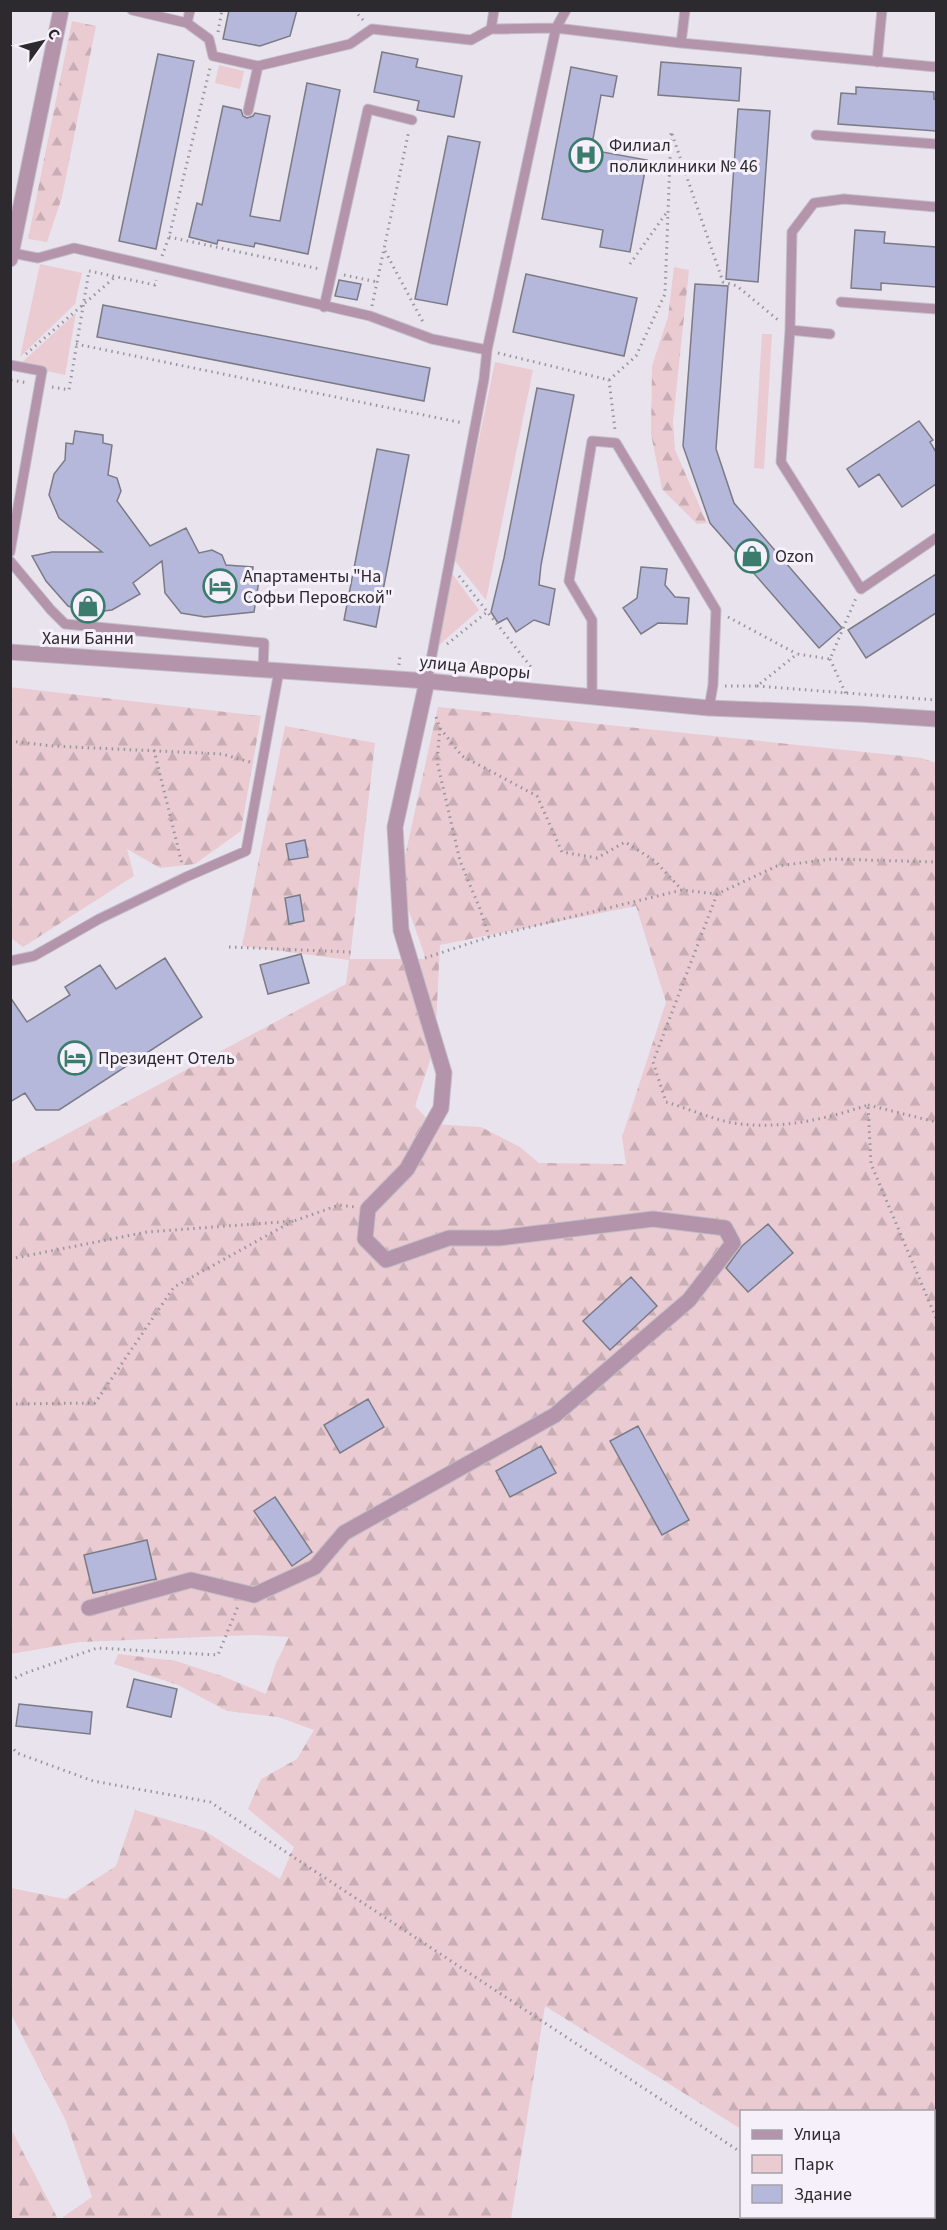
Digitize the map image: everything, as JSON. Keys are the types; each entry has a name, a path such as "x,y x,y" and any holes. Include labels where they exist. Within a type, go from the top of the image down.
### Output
{"street":[{"path":"11,256 60,10"},
{"name":"улица Авроры","path":"10,652 427,681 709,708 936,719"},
{"path":"89,1608 191,1580 254,1595 315,1567 345,1533 555,1415 689,1300 733,1243 725,1228 653,1219 511,1236 449,1238 386,1260 365,1239 368,1209 407,1169 441,1108 444,1073 401,930 394,827 427,681"}],"lane":[{"path":"132,10 187,23 209,39 213,56 258,66 350,44 372,29 471,40 491,29 556,28 681,43 936,67"},
{"path":"187,23 190,10"},
{"path":"491,29 494,10"},
{"path":"427,681 487,350 556,28 566,10"},
{"path":"681,43 685,10"},
{"path":"877,62 882,10"},
{"path":"248,111 258,66"},
{"path":"324,307 368,109 412,120"},
{"path":"816,135 936,144"},
{"path":"936,207 844,199 814,203 792,232 790,330 781,462 861,589 936,538"},
{"path":"11,256 38,258 74,248 370,316 432,339 487,350"},
{"path":"841,302 936,309"},
{"path":"790,330 830,334"},
{"path":"10,552 42,371 12,365"},
{"path":"592,698 592,620 569,581 592,441 616,443 716,610 713,686 709,708"},
{"path":"10,561 65,624 264,643 271,670 262,766 246,851 99,919 34,956 10,961"}],"path":[{"path":"11,380 69,390 89,271 155,285 158,268 169,237 222,10"},
{"path":"370,316 412,120"},
{"path":"609,380 636,356 664,294 671,132 723,282 737,286 790,330"},
{"path":"630,264 668,212"},
{"path":"169,237 378,282"},
{"path":"384,250 432,339"},
{"path":"12,365 115,277"},
{"path":"76,344 475,425"},
{"path":"487,350 609,380"},
{"path":"609,380 616,443"},
{"path":"449,563 531,667"},
{"path":"846,694 830,659 861,589"},
{"path":"716,610 797,654 830,659"},
{"path":"431,657 487,612"},
{"path":"756,686 797,654"},
{"path":"713,686 756,686 936,699"},
{"path":"489,937 460,861 437,761 440,728 462,756 537,796 562,852 597,858 625,842 655,861 682,890"},
{"path":"10,741 52,746 222,754 262,766"},
{"path":"154,750 186,877"},
{"path":"411,964 435,953 489,937 682,890 717,894 777,866 832,859 936,862"},
{"path":"717,894 653,1062 666,1102 728,1122 779,1126 844,1113 868,1105 936,1122"},
{"path":"229,947 351,952"},
{"path":"868,1105 871,1164 936,1318"},
{"path":"10,1404 95,1403 174,1287 294,1221 339,1205 368,1209"},
{"path":"10,1259 147,1232 294,1221"},
{"path":"10,1681 23,1674 97,1648 218,1654 243,1593"},
{"path":"10,1745 17,1753 93,1781 210,1803 740,2152"}],"green space":[{"path":"72,21 96,26 62,197 47,242 28,239"},
{"path":"219,65 244,71 240,89 215,83"},
{"path":"40,264 82,273 75,304 20,357"},
{"path":"674,267 689,270 673,421 675,450 707,523 697,524 662,489 651,434 652,366 668,317"},
{"path":"76,313 65,375 19,365"},
{"path":"762,334 772,334 764,469 754,468"},
{"path":"495,362 533,370 486,600 454,560"},
{"path":"451,572 479,610 437,647"},
{"path":"10,687 261,716 241,831 195,864 160,868 127,849 134,876 23,947 11,938"},
{"path":"438,707 922,758 936,763 936,2219 884,2218 935,2218 935,2110 740,2110 740,2128 545,2006 511,2219 60,2219 92,2197 66,2121 11,2014 11,1888 65,1899 116,1866 135,1810 205,1831 280,1879 294,1847 248,1809 261,1779 297,1759 314,1730 278,1717 227,1711 178,1685 114,1664 118,1654 176,1661 266,1694 276,1663 289,1637 253,1635 80,1642 11,1654 11,1164 346,984 349,960 242,946 285,726 375,743 350,959 426,959 399,883","holes":["636,906 666,1002 622,1137 626,1164 539,1163 520,1147 481,1127 432,1124 415,1106 435,1045 440,945"]},
{"path":"11,2129 58,2219 11,2219"}],"building":[{"path":"229,10 297,10 290,36 260,46 223,39"},
{"path":"382,52 418,59 416,67 462,76 454,117 417,110 419,101 374,92"},
{"path":"158,54 194,61 156,249 119,241"},
{"path":"661,62 741,68 739,101 658,95"},
{"name":"Филиал поликлиники № 46","path":"571,67 617,76 613,97 601,95 591,150 647,160 630,252 600,247 603,230 542,219"},
{"path":"307,83 340,90 308,254 255,243 254,247 218,240 217,244 189,237 197,203 202,205 223,106 241,110 243,116 247,118 255,113 270,116 250,216 280,221"},
{"path":"856,87 934,92 936,131 838,124 841,93 856,94"},
{"path":"738,109 770,111 758,282 726,279"},
{"path":"448,136 480,142 447,305 415,299"},
{"path":"855,230 885,232 884,243 936,247 936,287 881,283 881,290 851,288"},
{"path":"526,274 637,298 624,356 513,332"},
{"path":"339,280 361,284 357,300 335,296"},
{"path":"695,284 728,286 716,449 734,503 842,628 819,648 710,523 683,446"},
{"path":"103,305 430,368 424,401 97,337"},
{"path":"537,388 574,395 541,565 539,585 555,589 549,625 534,620 516,632 507,618 498,623 491,612 504,558"},
{"path":"919,421 933,440 930,442 936,452 936,484 902,507 879,474 859,487 847,469"},
{"path":"75,431 103,435 103,443 112,445 108,475 117,478 121,491 117,501 150,546 186,528 199,553 212,550 222,555 226,565 253,567 252,580 259,580 254,612 205,617 181,613 165,593 162,561 133,583 140,594 112,610 87,613 68,606 46,581 32,556 52,552 102,552 59,518 49,495 54,474 65,460 66,443 73,444"},
{"path":"377,449 409,455 376,627 344,620"},
{"path":"641,567 667,569 665,585 675,597 689,598 687,624 658,623 641,634 623,608 637,598"},
{"path":"936,574 936,613 866,658 848,630"},
{"path":"305,840 308,857 289,860 286,844"},
{"path":"300,895 304,921 289,924 285,898"},
{"path":"301,954 309,983 268,994 260,965"},
{"name":"Президент Отель","path":"165,958 202,1017 59,1110 36,1110 25,1093 10,1102 10,997 27,1022 70,995 65,987 100,965 116,989"},
{"path":"768,1224 793,1253 748,1292 726,1268 742,1246"},
{"path":"631,1277 657,1306 610,1350 583,1321"},
{"path":"368,1399 384,1427 340,1453 324,1425"},
{"path":"638,1426 689,1520 662,1535 610,1441"},
{"path":"541,1446 556,1473 510,1497 496,1471"},
{"path":"275,1497 312,1552 292,1566 254,1511"},
{"path":"147,1540 156,1579 93,1593 84,1555"},
{"path":"134,1679 177,1689 171,1717 127,1707"},
{"path":"19,1704 92,1712 90,1734 16,1726"}],"place":[{"name":"Филиал поликлиники № 46","path":"586,155"},
{"name":"Ozon","path":"752,556"},
{"name":"Апартаменты \"На Софьи Перовской\"","path":"220,586"},
{"name":"Хани Банни","path":"88,606"},
{"name":"Президент Отель","path":"75,1058"}]}
